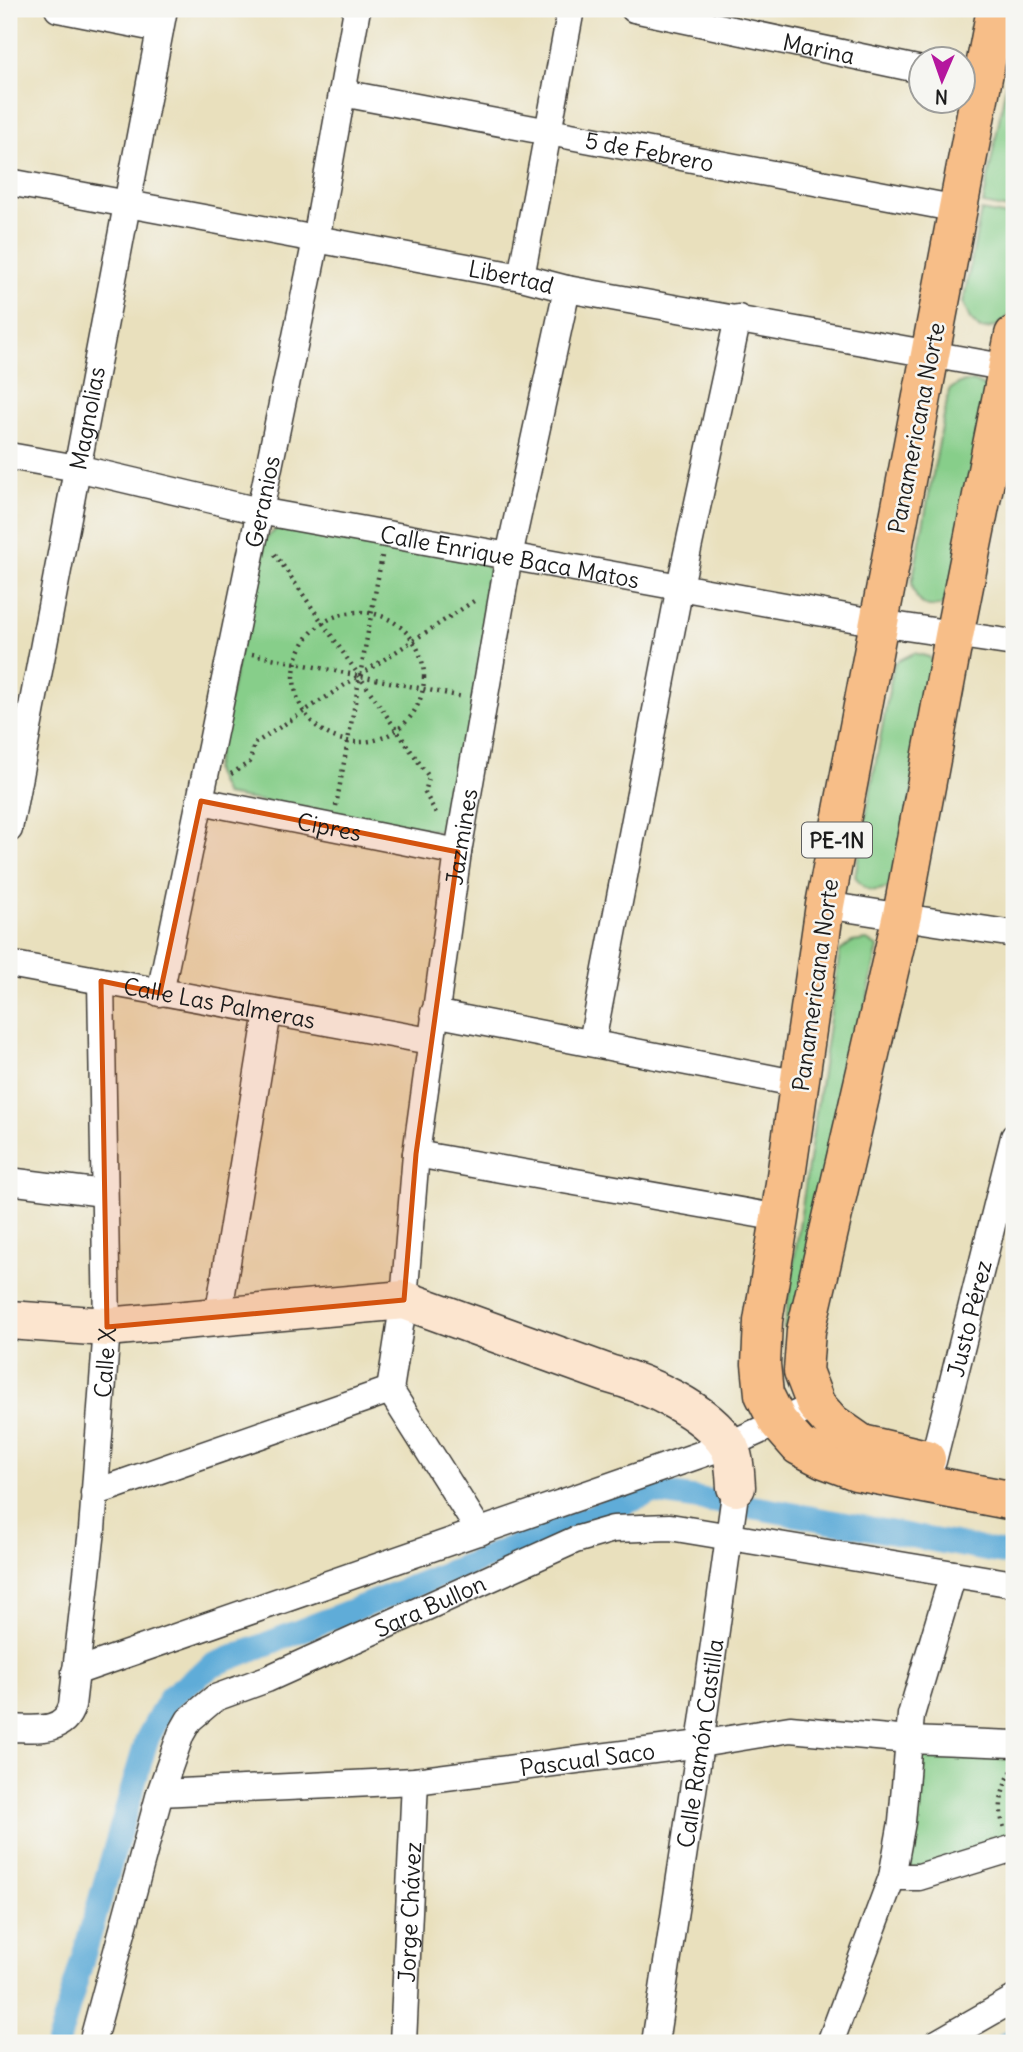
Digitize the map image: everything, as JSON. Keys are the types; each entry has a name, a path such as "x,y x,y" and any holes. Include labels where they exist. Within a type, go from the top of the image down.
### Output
{"highway":[{"name":"Panamericana Norte","path":"978,65 996,9"},
{"name":"Panamericana Norte","path":"969,116 958,209 825,905 763,1321 761,1364 764,1394 778,1422 799,1446 856,1471 1014,1501"},
{"path":"1012,357 954,635 902,915 806,1331 803,1371 816,1405 832,1423 862,1444 1014,1476"}],"street":[{"path":"58,9 162,19"},
{"name":"Geranios","path":"160,993 316,240 358,9"},
{"path":"521,277 571,9"},
{"name":"Marina","path":"634,9 908,67"},
{"name":"Magnolias","path":"9,829 162,19"},
{"name":"5 de Febrero","path":"342,93 958,209"},
{"name":"Libertad","path":"9,182 521,277 567,289 930,354 1012,357"},
{"name":"Jazmines","path":"390,1390 404,1300 416,1154 433,1013 458,852 509,556 567,289"},
{"path":"592,1042 680,586 738,318"},
{"name":"Calle Enrique Baca Matos","path":"9,456 77,468 259,511 879,623 1014,643"},
{"name":"Cipres","path":"201,801 458,852"},
{"path":"825,905 1014,933"},
{"name":"Calle Las Palmeras","path":"9,964 430,1041"},
{"name":"Calle X","path":"9,1728 46,1729 56,1726 69,1714 75,1672 94,1493 107,1327 101,981"},
{"path":"218,1317 268,1012"},
{"path":"433,1013 800,1084"},
{"name":"Justo Pérez","path":"933,1461 1014,1139"},
{"path":"416,1154 780,1218"},
{"path":"9,1181 103,1193"},
{"path":"9,1320 107,1327 404,1300 657,1390 697,1415 728,1445"},
{"path":"94,1493 390,1390 480,1532"},
{"path":"75,1672 728,1445 816,1405"},
{"name":"Calle Ramón Castilla","path":"655,2043 732,1516 734,1468 728,1445"},
{"name":"Sara Bullon","path":"92,2043 160,1793 181,1734 189,1720 215,1699 267,1679 575,1540 613,1529 670,1527 732,1516 953,1574 1014,1584"},
{"path":"830,2043 892,1877 902,1822 911,1714 953,1574"},
{"name":"Pascual Saco","path":"160,1793 415,1781 700,1744 790,1729 909,1740 1014,1744"},
{"name":"Jorge Chávez","path":"403,2043 415,1781"},
{"path":"892,1877 919,1877 1011,1843"},
{"path":"937,2043 1014,1999"}],"path":[{"path":"336,807 384,545"},
{"path":"269,563 272,550 429,777 425,793 436,813"},
{"path":"230,774 250,762 254,744 478,598"},
{"path":"347,613 371,613 391,620 404,629 414,641 424,666 424,689 418,707 397,731 375,741 346,741 319,729 304,712 295,693 295,663 308,636 323,623 347,613"},
{"path":"247,653 471,699"},
{"path":"227,765 234,781"},
{"path":"324,804 348,809"},
{"path":"429,818 444,808"},
{"path":"1011,1843 1001,1819 1000,1806 1004,1788 1014,1768"}],"highlighted area":[{"path":"201,801 458,852 416,1154 404,1300 107,1327 101,981 160,993"}],"green space":[{"path":"1007,79 1014,80 1014,210 983,204"},
{"path":"981,211 1014,217 1015,279 1013,303 1008,316 998,325 980,329 970,319 963,303"},
{"path":"973,381 984,386 991,395 948,604 928,606 916,597 912,583 949,390 960,383"},
{"path":"285,521 482,560 497,581 458,812 439,831 225,795 214,771 263,541"},
{"path":"914,653 929,657 936,664 895,885 872,890 863,886 855,876 894,663"},
{"path":"867,940 878,947 797,1331 784,1328 840,951 852,942"},
{"path":"922,1753 1014,1759 1014,1841 909,1872 901,1861 917,1756"}],"waterway":[{"path":"58,2043 147,1739 170,1697 213,1665 653,1492 764,1509 1014,1555"},
{"path":"1008,2043 1014,2040"}]}
